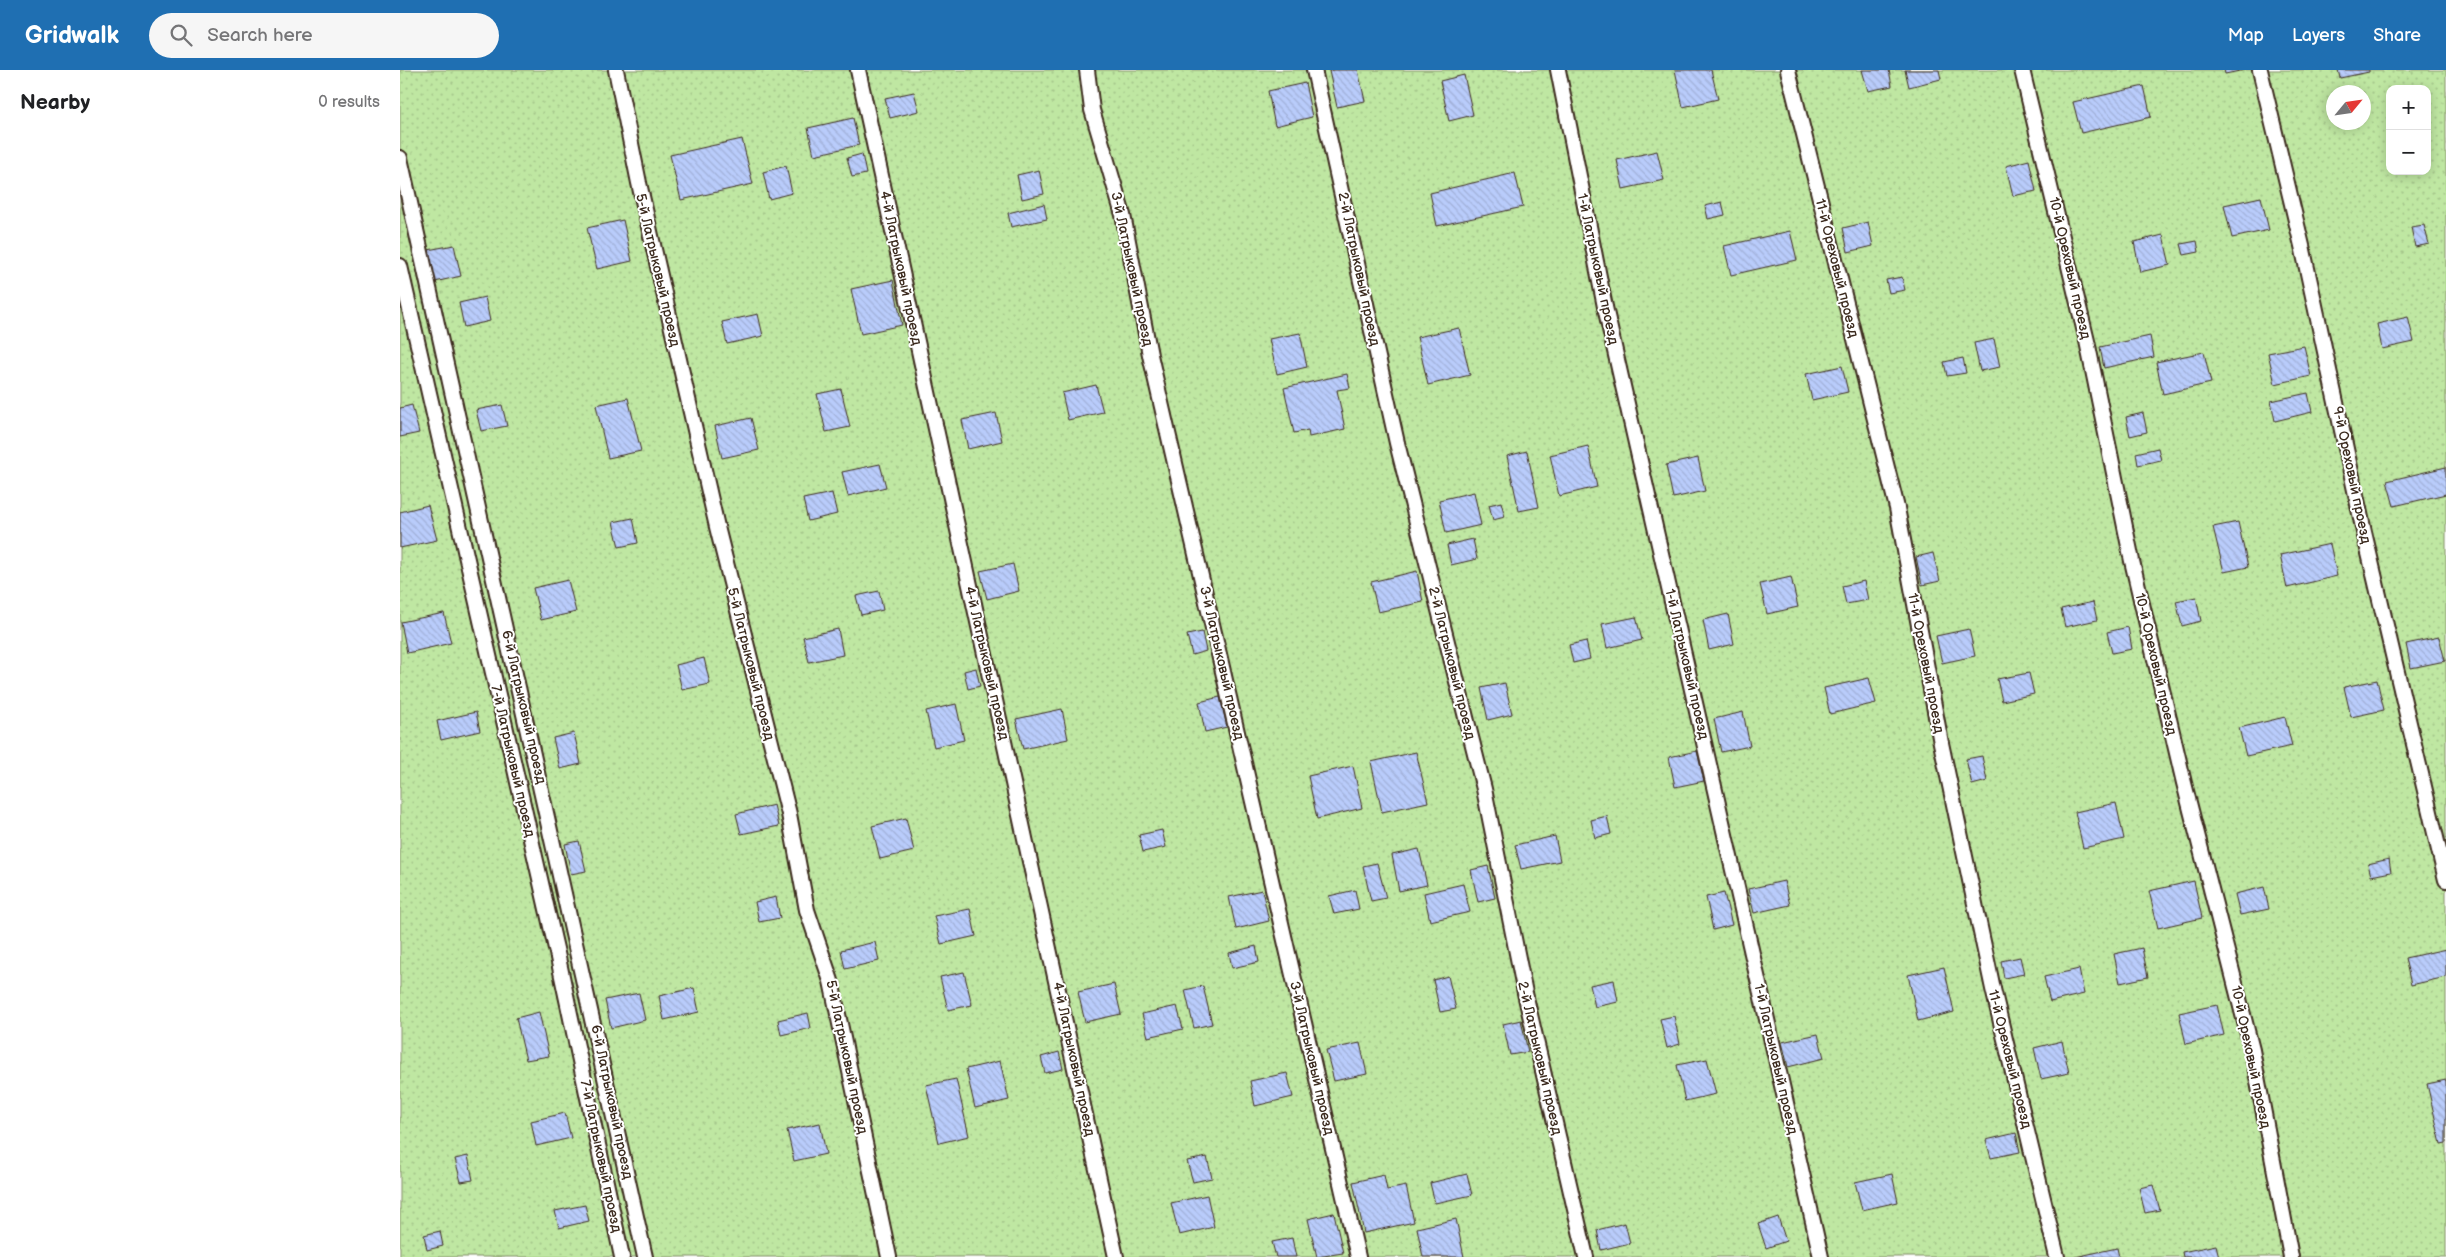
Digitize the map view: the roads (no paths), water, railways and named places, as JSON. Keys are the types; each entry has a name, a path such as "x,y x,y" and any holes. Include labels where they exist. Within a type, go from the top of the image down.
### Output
{"lane":[{"name":"5-й Латрыковый проезд","path":"616,70 638,183 717,528 789,814 807,910 831,981 889,1257"},
{"name":"4-й Латрыковый проезд","path":"858,70 1116,1257"},
{"name":"3-й Латрыковый проезд","path":"1087,70 1092,110 1123,215 1152,364 1358,1257"},
{"name":"2-й Латрыковый проезд","path":"1314,70 1396,443 1484,789 1525,993 1586,1257"},
{"name":"1-й Латрыковый проезд","path":"1558,70 1605,307 1821,1257"},
{"name":"11-й Ореховый проезд","path":"1788,70 1897,508 1941,743 1993,989 2057,1257"},
{"name":"10-й Ореховый проезд","path":"2022,70 2087,341 2132,560 2184,783 2252,1050 2291,1257"},
{"name":"9-й Ореховый проезд","path":"2260,70 2303,250 2364,532 2446,880"},
{"name":"6-й Латрыковый проезд","path":"400,158 645,1257"},
{"name":"7-й Латрыковый проезд","path":"400,266 557,953 622,1257"}]}
